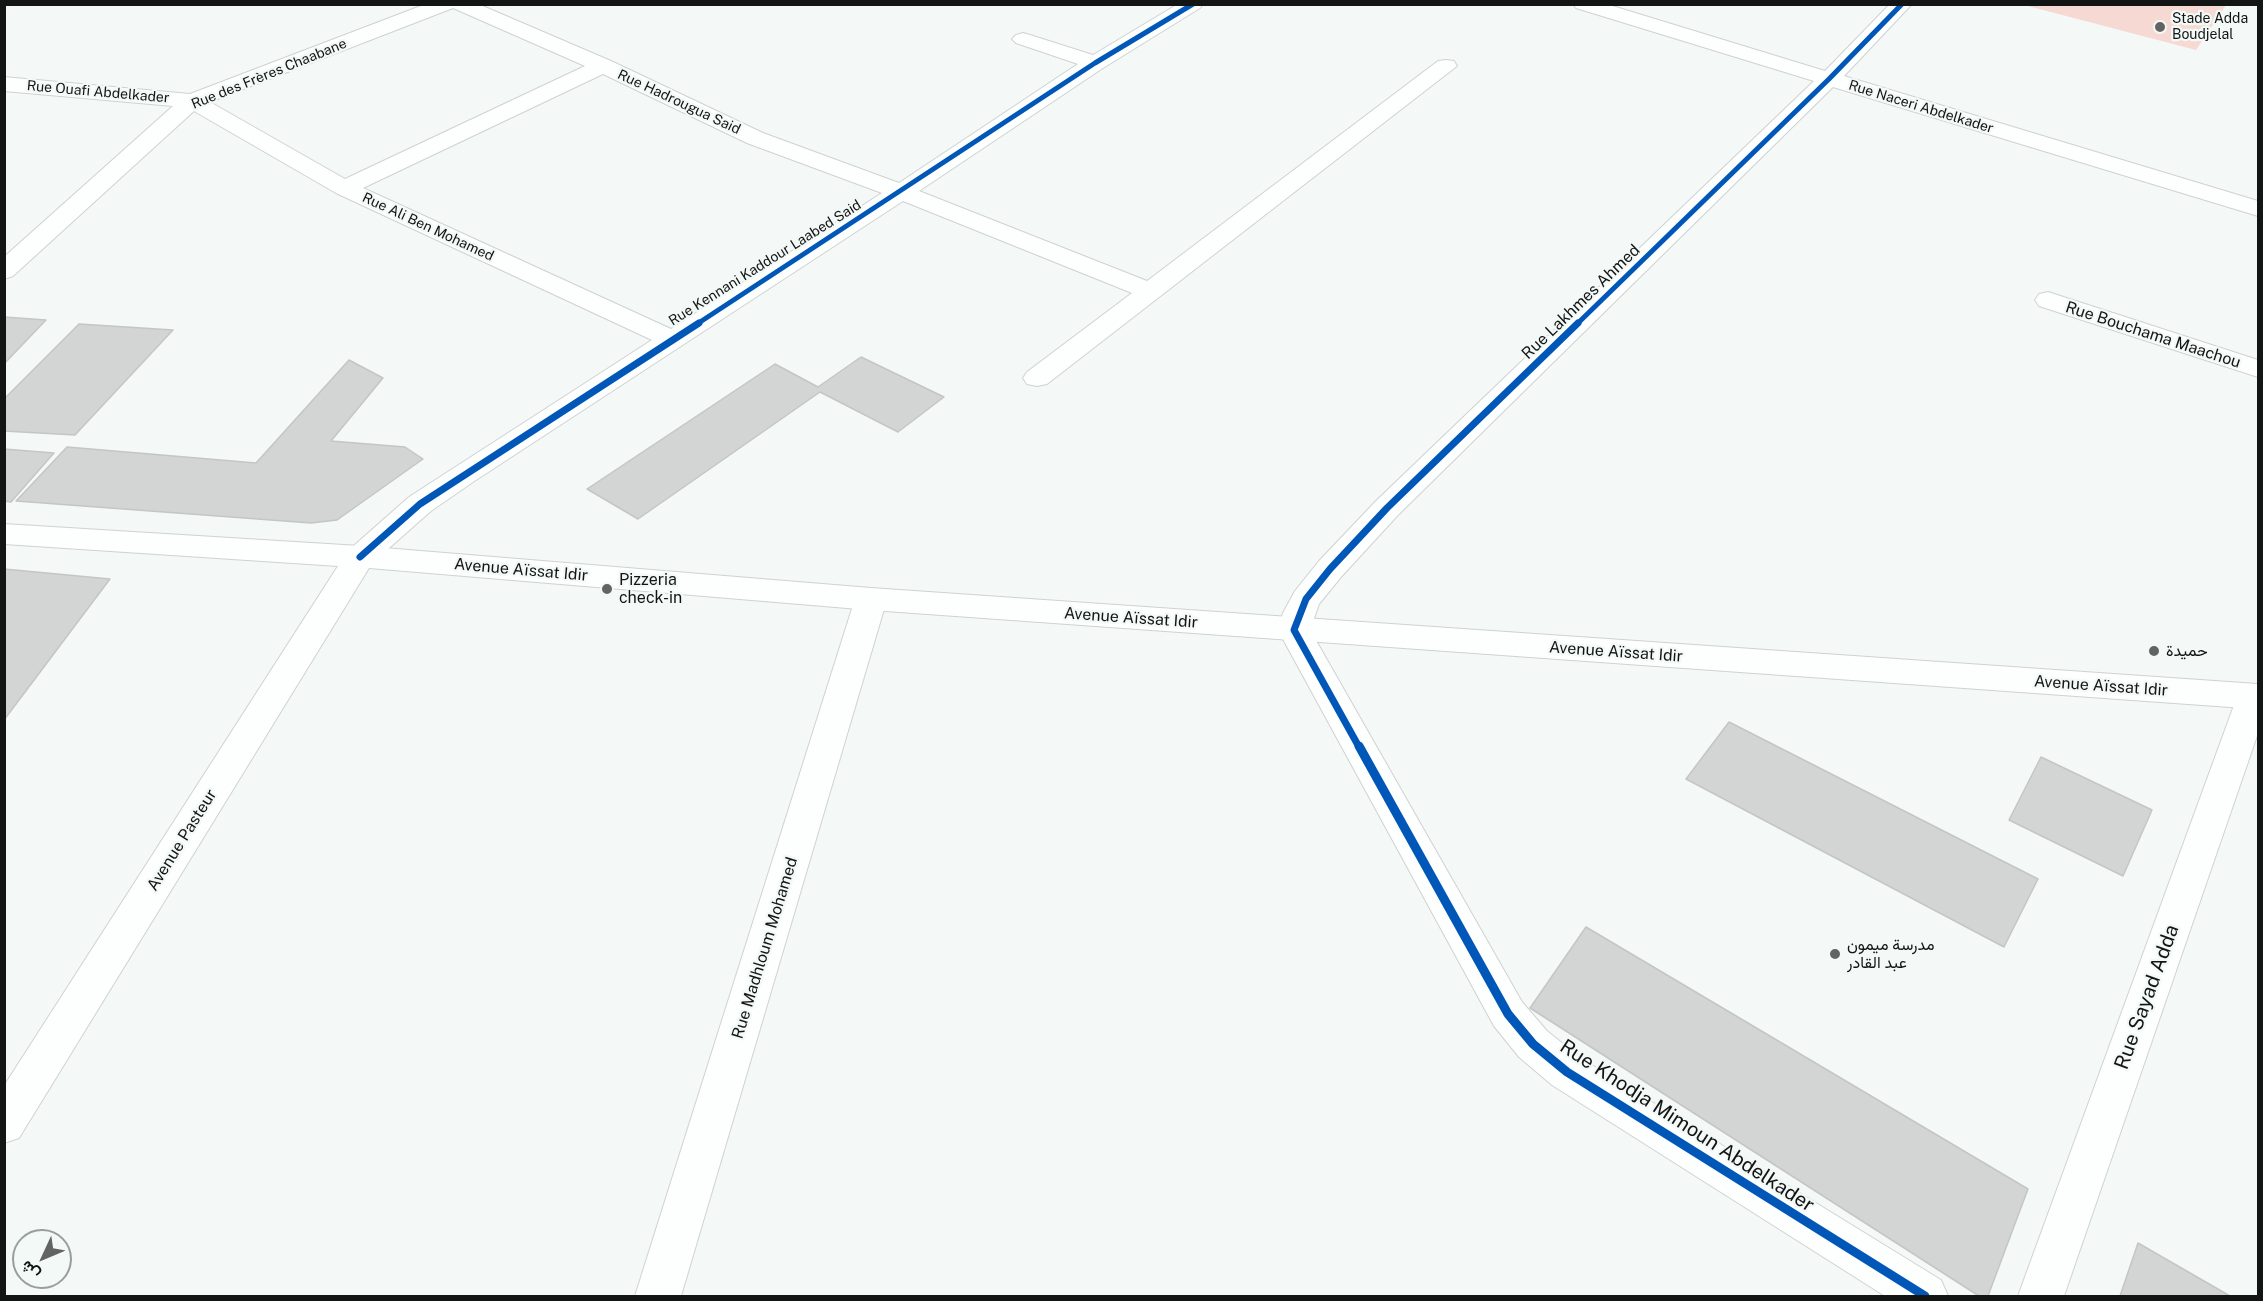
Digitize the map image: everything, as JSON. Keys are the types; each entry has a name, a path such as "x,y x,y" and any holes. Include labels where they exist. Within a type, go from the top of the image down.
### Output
{"street":[{"name":"Rue des Frères Chaabane","path":"4,271 192,101 446,4"},
{"name":"Rue Hadrougua Said","path":"460,4 603,66 755,138 901,192 1149,291"},
{"name":"Rue Kennani Kaddour Laabed Said","path":"360,557 420,504 671,339 901,192 1095,63 1193,4"},
{"name":"Rue Naceri Abdelkader","path":"1583,4 2259,209"},
{"name":"Rue Lakhmes Ahmed","path":"1294,630 1299,613 1318,584 1388,508 1829,79 1902,4"},
{"path":"1023,39 1095,63"},
{"path":"344,188 603,66"},
{"path":"1036,378 1446,66"},
{"name":"Rue Ouafi Abdelkader","path":"4,84 192,101"},
{"name":"Rue Ali Ben Mohamed","path":"192,101 344,188 671,339"},
{"name":"Rue Bouchama Maachou","path":"2048,300 2259,369"},
{"name":"Avenue Aïssat Idir","path":"4,534 360,557 871,599 2256,697"},
{"name":"Avenue Pasteur","path":"4,1124 360,557"},
{"name":"Rue Madhloum Mohamed","path":"658,1296 871,599"},
{"name":"Rue Khodja Mimoun Abdelkader","path":"1294,630 1508,1014 1533,1044 1567,1072 1925,1296"},
{"name":"Rue Sayad Adda","path":"2041,1296 2256,697"}],"shaded area":[{"name":"Stade Adda Boudjelal","path":"2024,5 2226,5 2196,50"}],"building":[{"path":"4,317 46,320 4,364"},
{"path":"79,324 173,330 75,435 4,431 4,399"},
{"path":"861,357 944,397 898,432 820,392 638,519 587,489 775,364 818,387"},
{"path":"349,360 383,378 331,441 405,447 423,459 337,520 311,523 16,501 67,447 256,463"},
{"path":"4,449 54,453 11,502 4,501"},
{"path":"4,569 110,579 4,720"},
{"path":"1729,722 2038,879 2004,947 1686,779"},
{"path":"2041,757 2152,810 2123,876 2009,820"},
{"path":"1586,927 2028,1189 1988,1296 1979,1296 1530,1008"},
{"path":"2138,1243 2230,1296 2120,1296"}],"cycle path":[{"path":"360,557 420,504 463,475 901,192 1095,63 1193,4"},
{"path":"1902,4 1829,79 1387,508 1330,569 1306,599 1294,630 1508,1014 1533,1044 1567,1072 1925,1296"}],"place":[{"name":"Stade Adda Boudjelal","path":"2160,27"},
{"name":"Pizzeria check-in","path":"607,589"},
{"name":"حميدة","path":"2154,651"},
{"name":"مدرسة ميمون عبد القادر","path":"1835,954"}]}
